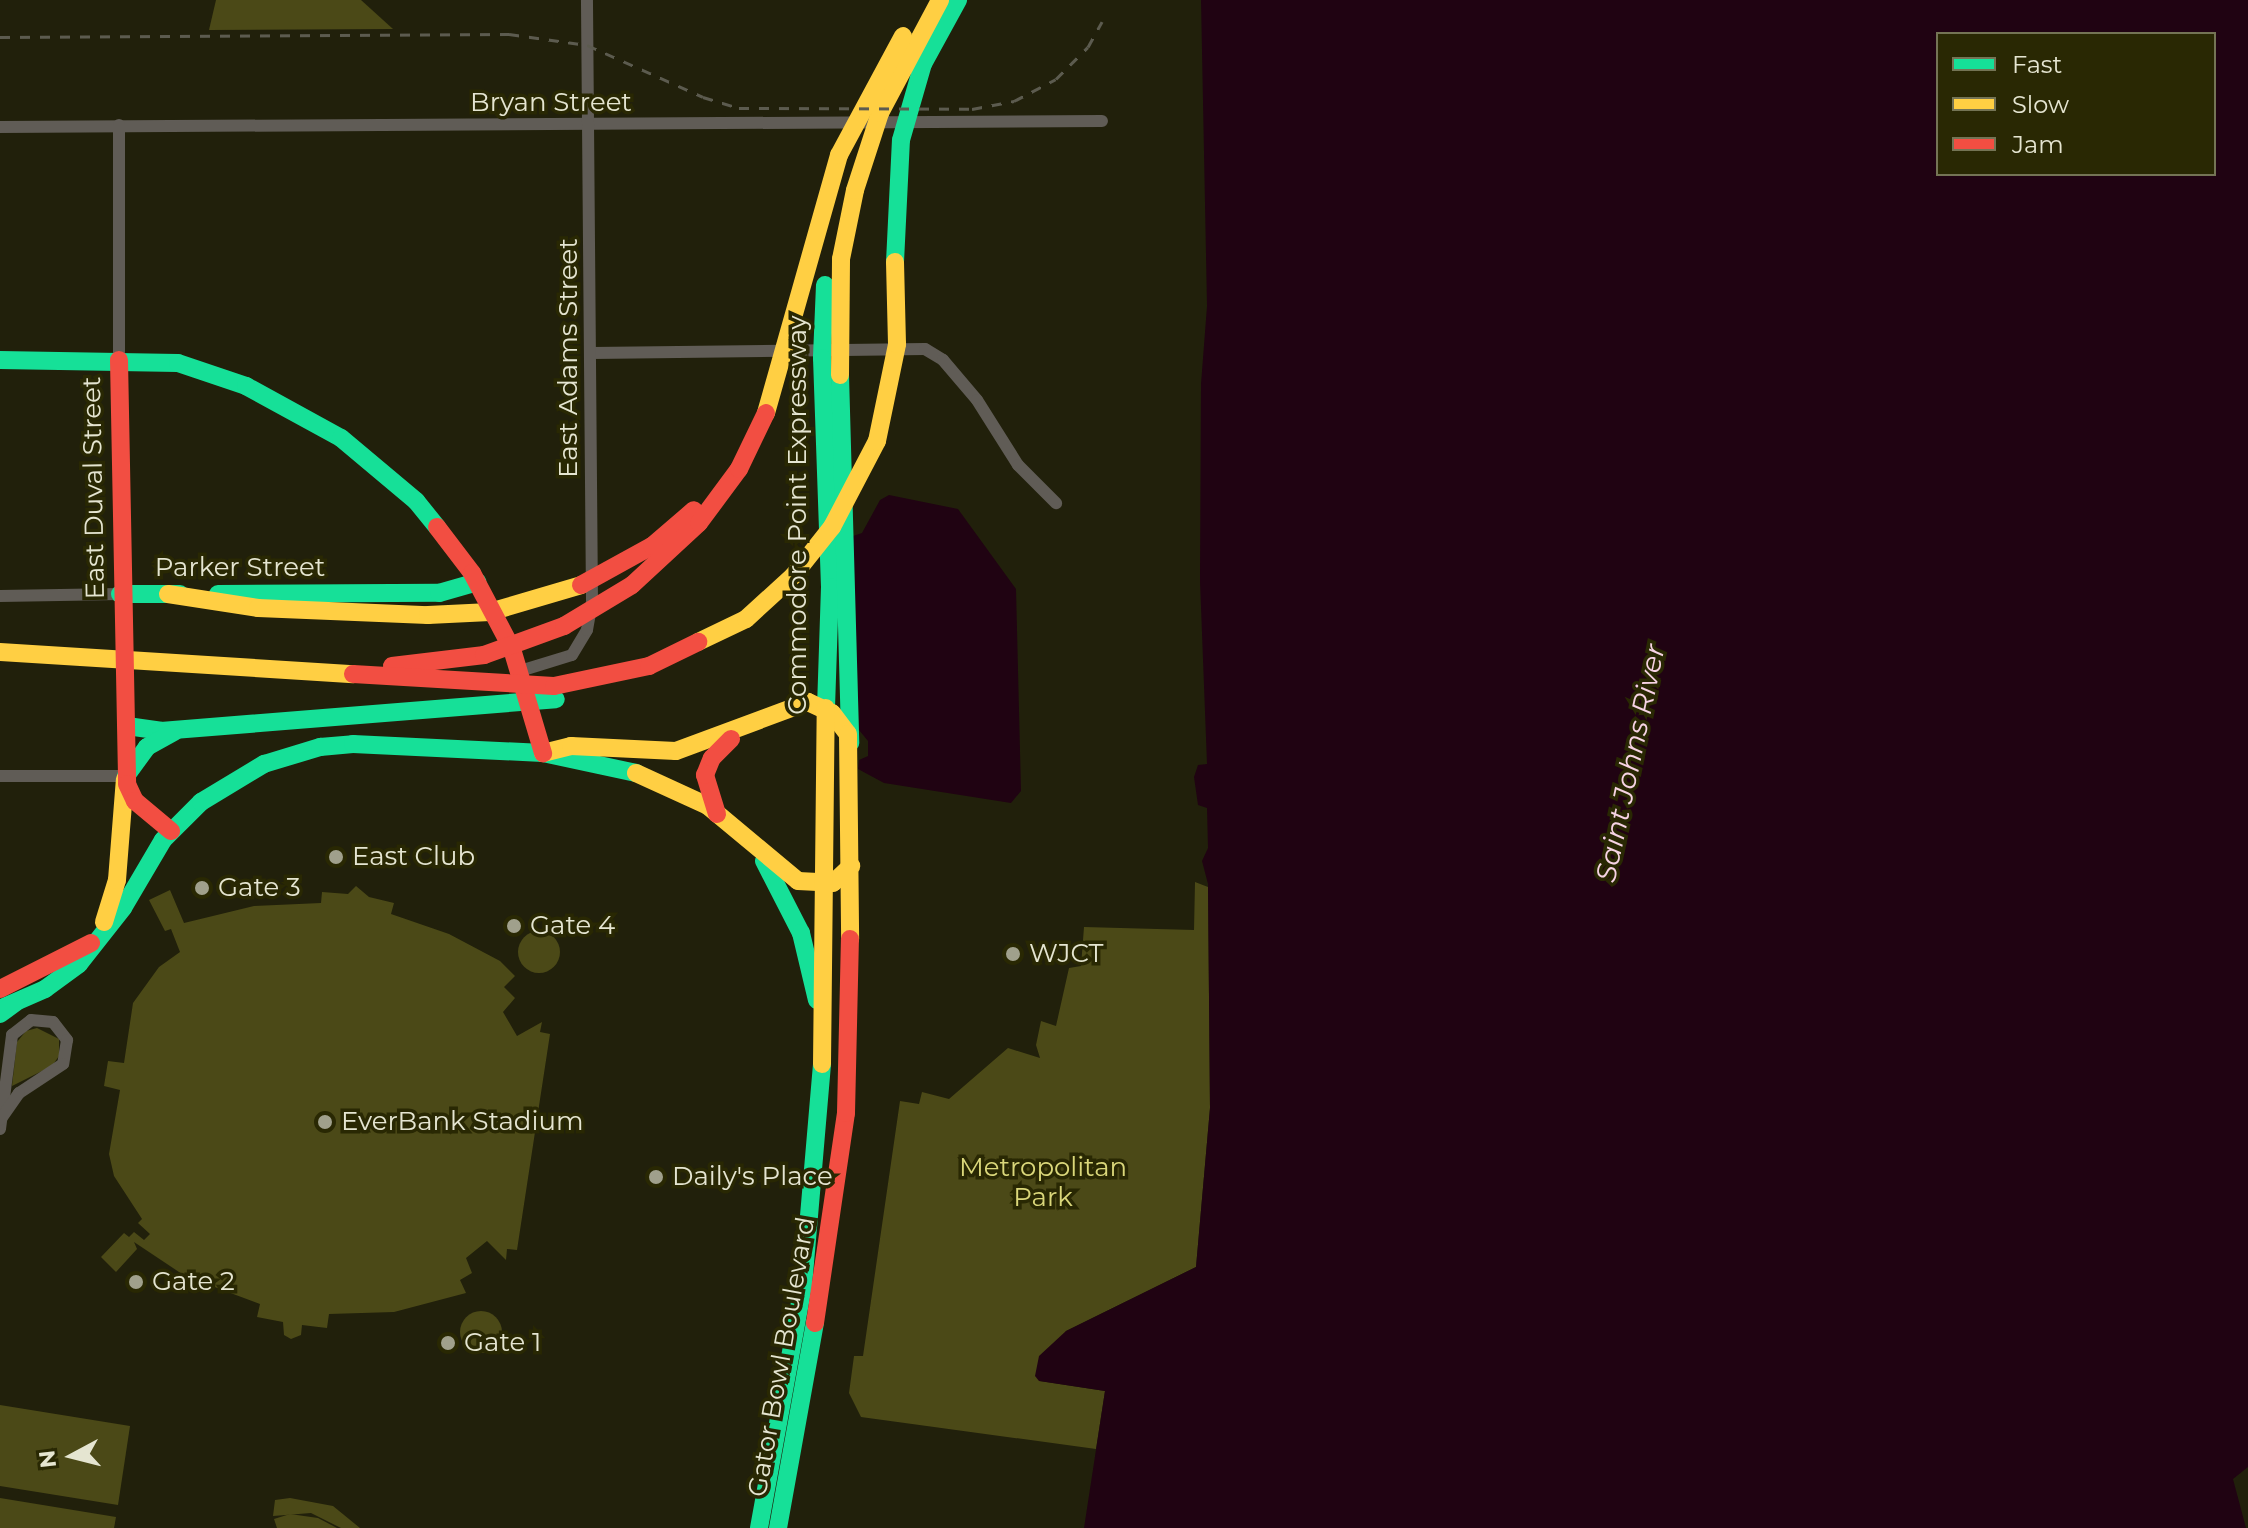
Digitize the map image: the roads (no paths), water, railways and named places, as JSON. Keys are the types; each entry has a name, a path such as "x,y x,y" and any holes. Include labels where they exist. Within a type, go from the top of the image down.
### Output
{"main road":[{"path":"0,652 84,652 390,666 461,660 518,645 600,607 673,552 731,481 772,397 839,155 860,107 925,0"},
{"name":"Commodore Point Expressway","path":"824,1056 826,708 838,295 848,217 885,102 940,0"},
{"path":"127,726 184,730 451,708 625,688 687,663 746,619 793,576 832,527 877,441 897,344 894,211 901,140 923,64 958,0"},
{"name":"Commodore Point Expressway","path":"851,1004 850,743 833,413 822,318 836,212 864,118 903,36"},
{"path":"0,360 178,363 215,373 300,412 403,488 444,533 477,582 520,671 543,753"},
{"name":"East Duval Street","path":"97,940 116,886 120,800 126,776 127,726 120,594 119,360"},
{"path":"168,594 247,607 415,615 520,606 570,591 622,566 672,531 711,492 772,397"},
{"name":"Parker Street","path":"120,594 439,593 477,582"},
{"path":"0,641 84,652 554,686 649,666 746,619"},
{"path":"543,753 571,746 666,753 742,729 802,703 826,708 842,722 850,743"},
{"path":"718,814 707,787 706,769 742,729"},
{"path":"171,831 132,798 126,776 147,747 184,730"},
{"path":"5,1009 69,973 97,940 171,831 226,784 302,751 353,744 543,753 653,778 718,814 755,849 798,881 823,884 840,880 851,866"},
{"path":"755,849 804,940 824,1056"},
{"path":"0,989 97,940"},
{"name":"Gator Bowl Boulevard","path":"778,1528 840,1171 851,1004"},
{"name":"Gator Bowl Boulevard","path":"759,1528 807,1260 824,1056"}],"street":[{"name":"East Adams Street","path":"520,671 572,655 587,630 593,586 587,0"},
{"name":"Bryan Street","path":"0,127 1102,121"},
{"name":"East Duval Street","path":"119,125 119,360"},
{"path":"592,353 925,349 943,360 977,400 1018,465 1056,503"},
{"name":"Parker Street","path":"0,596 120,594"},
{"path":"0,776 126,776"},
{"path":"31,1020 53,1022 67,1040 63,1064 19,1093 1,1124 12,1035 31,1020"}],"water":[{"name":"Saint Johns River","path":"1201,0 2248,0 2248,1467 2233,1479 2246,1528 1084,1528 1105,1391 1039,1381 1035,1376 1039,1356 1066,1331 1196,1267 1210,1108 1208,884 1202,861 1208,848 1207,808 1198,805 1194,777 1198,765 1207,764 1200,581 1201,384 1207,306"},
{"path":"889,495 958,509 1016,589 1021,791 1011,803 884,783 858,769 859,760 868,756 868,741 859,730 853,536 862,533 880,500"}],"railway":[{"path":"0,37 509,34 587,45 703,97 739,108 972,109 1014,101 1056,79 1088,47 1102,22"}],"place":[{"name":"East Club","path":"336,857"},
{"name":"Gate 3","path":"202,888"},
{"name":"Gate 4","path":"514,926"},
{"name":"WJCT","path":"1013,954"},
{"name":"EverBank Stadium","path":"325,1122"},
{"name":"Daily's Place","path":"656,1177"},
{"name":"Gate 2","path":"136,1282"},
{"name":"Gate 1","path":"448,1343"}],"park label":[{"name":"Metropolitan Park","path":"1043,1183"}]}
